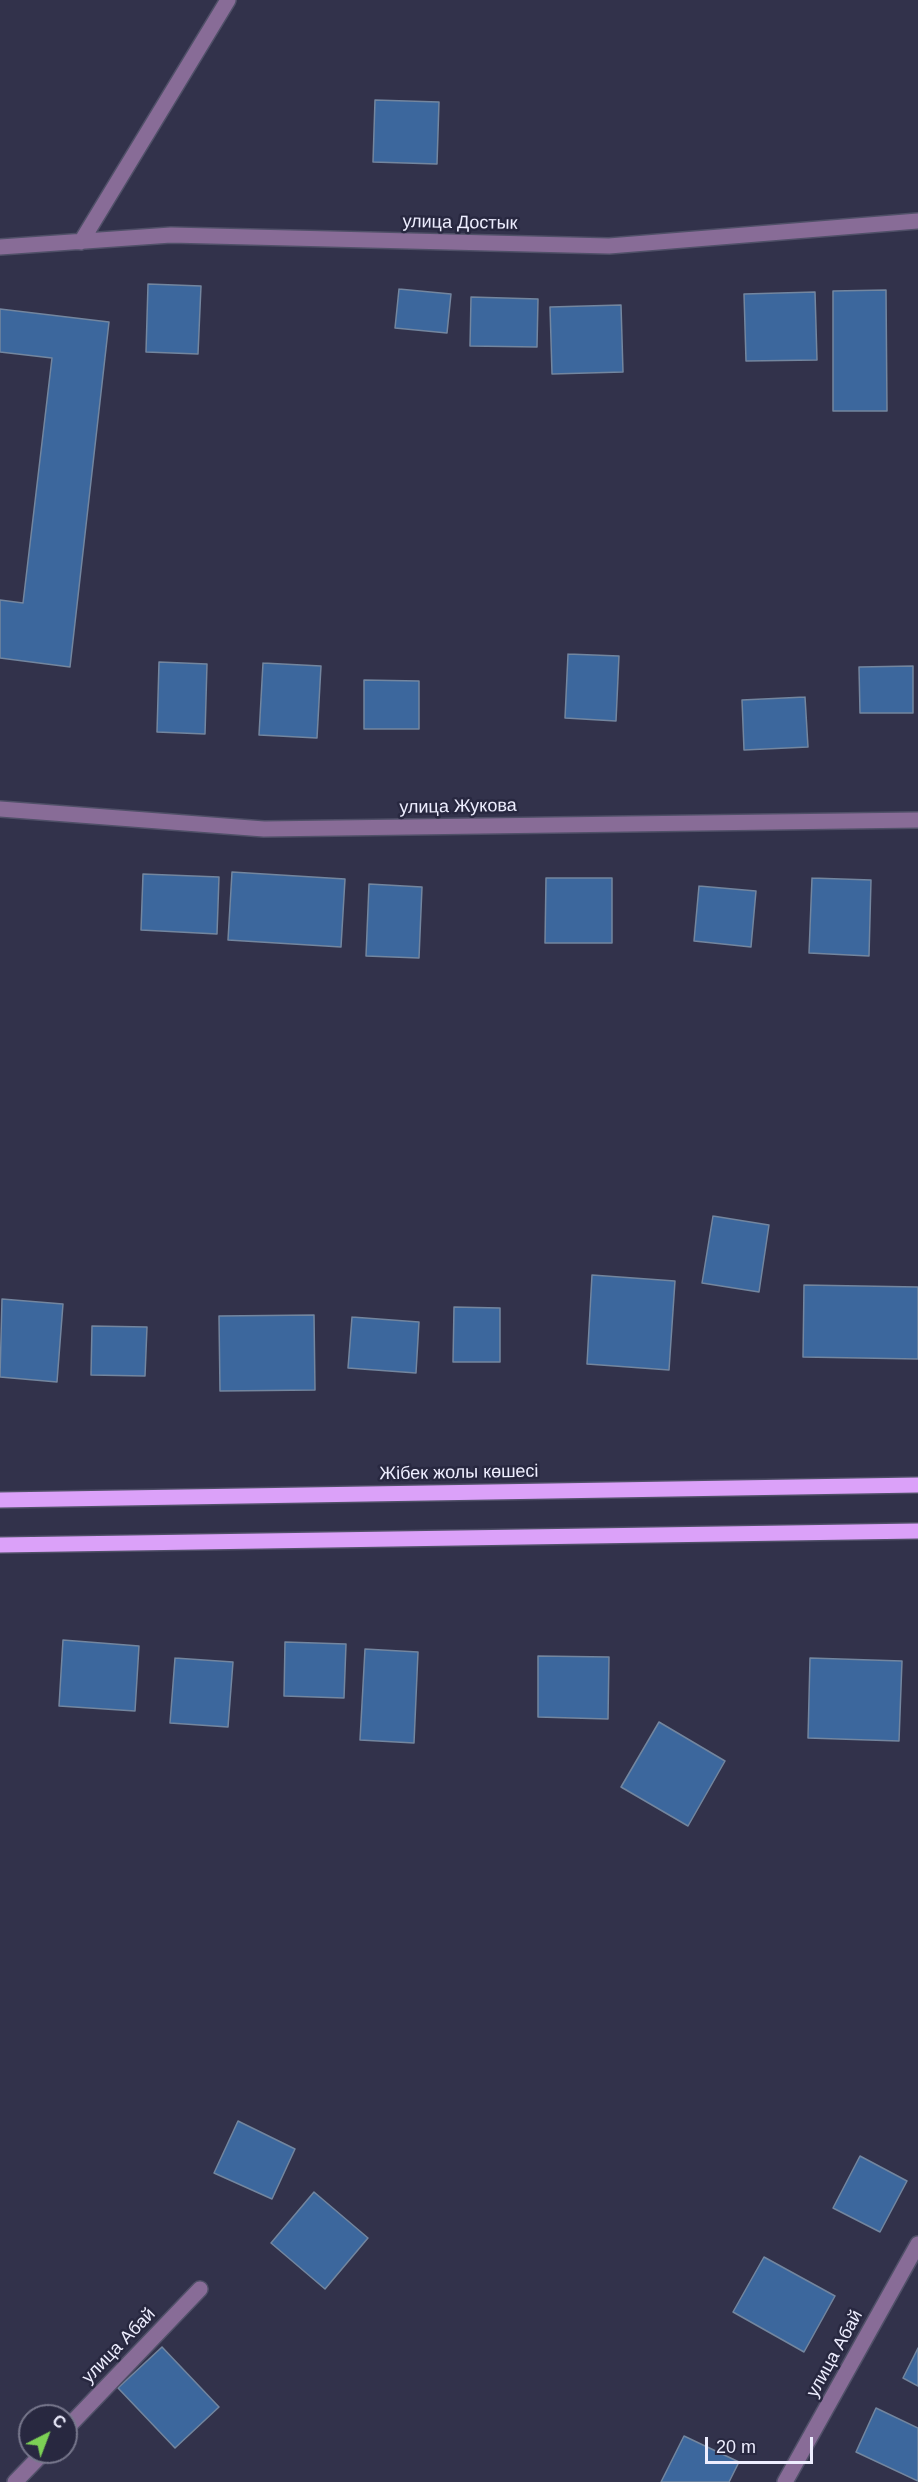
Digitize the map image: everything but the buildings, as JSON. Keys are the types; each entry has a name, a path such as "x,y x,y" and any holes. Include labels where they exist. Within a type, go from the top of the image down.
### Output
{"main road":[{"name":"Жібек жолы көшесі","path":"0,1500 918,1485"},
{"path":"0,1545 918,1531"}],"street":[{"path":"81,242 228,0"},
{"name":"улица Достык","path":"0,247 171,235 609,246 918,221"},
{"name":"улица Жукова","path":"0,809 264,829 918,820"},
{"name":"улица Абай","path":"785,2482 918,2244"},
{"name":"улица Абай","path":"78,2416 200,2289"},
{"path":"15,2482 32,2464"}]}
